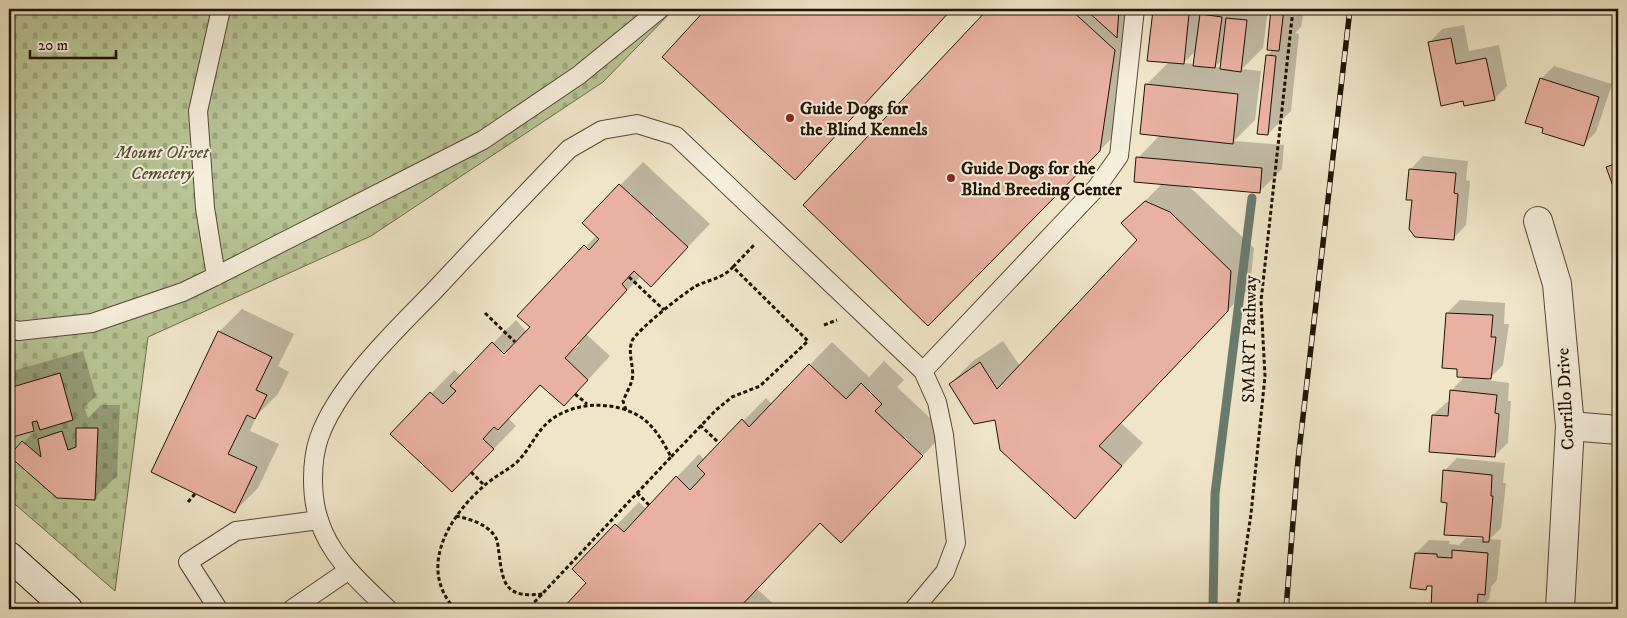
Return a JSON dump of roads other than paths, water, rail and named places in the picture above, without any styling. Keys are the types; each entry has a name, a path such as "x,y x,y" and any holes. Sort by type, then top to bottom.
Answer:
{"street":[{"name":"Corrillo Drive","path":"1538,221 1557,284 1570,426 1560,609"},
{"path":"1570,426 1618,430"},
{"path":"9,556 68,609"}],"lane":[{"path":"216,276 205,208 198,111 221,9"},
{"path":"12,332 92,323 183,292 216,276 483,140 579,75 660,9"},
{"path":"923,372 1097,187 1119,156 1134,9"},
{"path":"388,609 349,570 330,544 319,520 314,490 315,460 319,438 338,402 400,326 556,161 569,149 602,130 638,124 676,136 923,372 937,402 944,435 951,481 956,543 945,572 914,609"},
{"path":"218,609 188,562 236,531 319,520"},
{"path":"292,609 349,570"}],"waterway":[{"path":"1213,609 1215,494 1252,198"}],"railway":[{"path":"1286,609 1298,460 1350,9"}],"place":[{"name":"Guide Dogs for the Blind Kennels","path":"790,118"},
{"name":"Guide Dogs for the Blind Breeding Center","path":"951,178"}],"park label":[{"name":"Mount Olivet Cemetery","path":"162,162"}]}
